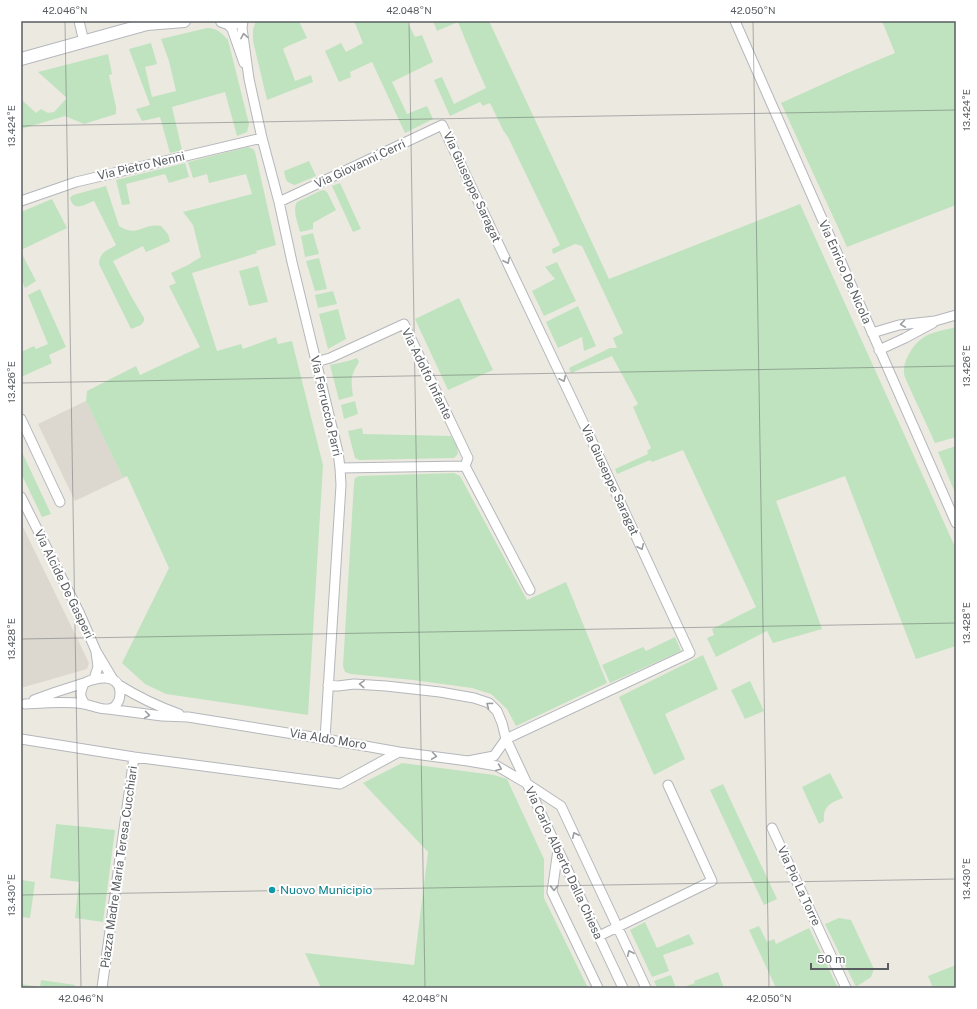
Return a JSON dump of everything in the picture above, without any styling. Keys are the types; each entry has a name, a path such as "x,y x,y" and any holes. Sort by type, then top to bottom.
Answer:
{"street":[{"path":"79,21 84,42"},
{"path":"21,58 84,42 151,22 184,21"},
{"path":"224,22 233,23 240,21"},
{"name":"Via Ferruccio Parri","path":"243,21 242,28 249,79 338,452 340,468 340,493 325,739"},
{"name":"Via Enrico De Nicola","path":"735,21 956,523"},
{"name":"Via Ferruccio Parri","path":"224,22 232,30 249,79"},
{"name":"Via Giovanni Cerri","path":"279,202 442,125"},
{"name":"Via Giuseppe Saragat","path":"442,125 690,653 506,739"},
{"name":"Via Pietro Nenni","path":"21,202 76,182 262,138"},
{"path":"879,350 936,321 956,315"},
{"path":"872,333 899,324 936,321"},
{"name":"Via Adolfo Infante","path":"316,362 330,358 404,324 468,458 465,466 530,590"},
{"path":"21,419 60,502"},
{"path":"340,468 465,466"},
{"name":"Via Alcide De Gasperi","path":"21,497 79,612 96,651 117,683"},
{"name":"Via Alcide De Gasperi","path":"94,679 98,667 96,651"},
{"path":"108,678 117,683 120,692 119,701 115,707 108,709 85,704 60,702 23,705 94,679 108,678"},
{"path":"84,683 81,691 81,698 85,704"},
{"name":"Via Aldo Moro","path":"117,683 139,697 161,708 188,717"},
{"path":"328,685 338,686 354,684 386,686 440,692 474,698 489,703 497,712 502,723 506,739"},
{"name":"Via Aldo Moro","path":"108,709 162,716 188,717 400,752 497,766 561,806 646,988"},
{"path":"21,739 134,757"},
{"name":"Via Aldo Moro","path":"468,761 494,756 506,739"},
{"name":"Via Carlo Alberto Dalla Chiesa","path":"506,739 623,988"},
{"name":"Piazza Madre Maria Teresa Cucchiari","path":"102,988 134,757 340,784 400,752"},
{"path":"599,936 712,881 668,785"},
{"name":"Via Pio La Torre","path":"772,828 846,988"},
{"path":"558,850 552,892 598,988"}],"shaded area":[{"path":"86,401 123,478 75,501 38,424"},
{"path":"21,523 89,663 87,669 21,688"}],"green space":[{"path":"256,21 299,21 307,38 283,49 295,81 311,75 313,82 267,100 253,41 253,29"},
{"path":"354,21 407,21 415,37 422,35 433,62 392,82 407,114 427,106 433,119 405,133 372,62 350,72 351,77 339,82 325,51 341,43 346,52 363,43"},
{"path":"433,21 489,21 609,279 800,204 956,549 956,646 916,659 845,476 776,501 822,629 773,643 767,631 716,657 707,638 714,635 712,629 756,607 683,450 652,462 650,460 617,474 615,469 648,454 647,451 651,448 633,407 638,404 612,356 571,373 569,368 610,348 617,348 613,338 623,333 582,246 575,244 553,254 552,249 560,245 490,103 483,106 480,102 450,116 434,80 442,77 454,104 486,88 458,22 437,31"},
{"path":"882,21 956,21 956,205 847,247 781,103 895,53"},
{"path":"207,28 219,31 228,40 249,124 247,132 237,136 225,92 172,107 182,150 170,153 160,117 142,121 136,109 150,105 129,49 151,43 157,64 145,67 152,97 176,91 169,61 161,39"},
{"path":"108,54 112,74 109,75 116,107 116,114 84,124 65,116 21,129 21,99 36,113 41,109 48,113 54,112 67,98 38,72"},
{"path":"248,147 253,149 255,152 276,245 256,251 257,253 192,273 217,351 241,344 243,349 276,337 278,344 292,341 323,465 308,715 166,694 145,684 122,663 169,568 127,476 123,478 86,401 87,391 136,366 140,375 200,347 169,286 176,283 171,273 201,257 193,225 183,212 252,194 246,174 209,183 207,174 193,178 188,162"},
{"path":"309,161 316,176 295,185 289,183 286,179 284,171"},
{"path":"185,163 189,177 169,183 165,174 126,184 130,204 122,205 116,180"},
{"path":"340,183 361,229 353,232 332,186"},
{"path":"106,186 119,226 131,231 150,226 161,226 168,234 170,241 146,252 143,246 113,261 144,318 141,325 131,329 99,264 102,254 116,245 94,201 77,206 72,203 70,198 73,195"},
{"path":"324,190 327,192 336,210 313,223 313,229 300,232 295,213 297,202"},
{"path":"52,199 67,228 21,250 21,212"},
{"path":"313,233 319,254 305,257 301,236"},
{"path":"22,254 36,281 25,288 21,279"},
{"path":"319,258 327,289 315,291 306,261"},
{"path":"557,262 576,301 544,316 532,291 555,279 545,267"},
{"path":"258,266 268,302 249,306 239,271"},
{"path":"40,289 66,347 49,355 52,363 21,377 21,352 34,346 36,349 48,344 28,295"},
{"path":"333,291 337,304 318,308 315,295"},
{"path":"459,298 493,370 448,390 415,319"},
{"path":"578,306 596,346 584,351 582,337 558,348 546,322"},
{"path":"338,309 346,339 328,349 319,314"},
{"path":"956,327 956,437 935,443 905,378 904,368 907,357 917,342 933,333"},
{"path":"357,358 359,362 352,378 353,396 339,400 330,365"},
{"path":"355,401 358,414 344,419 341,405"},
{"path":"362,428 363,434 451,436 457,447 458,454 454,458 359,460 355,458 348,431"},
{"path":"956,446 956,495 938,452"},
{"path":"21,450 51,514 42,517 21,473"},
{"path":"454,473 460,476 527,600 566,582 607,683 516,726 507,709 491,694 472,688 351,674 345,672 343,666 355,478 359,476"},
{"path":"675,637 681,651 610,683 602,665 643,647 646,651"},
{"path":"703,655 718,689 665,714 685,759 654,775 619,697"},
{"path":"750,681 764,711 745,719 731,690"},
{"path":"402,763 494,775 507,779 544,859 544,898 588,988 321,988 305,953 414,965 428,852 363,783"},
{"path":"830,773 843,798 826,808 824,821 819,824 802,787"},
{"path":"723,784 777,899 764,905 710,790"},
{"path":"56,824 115,830 103,922 75,918 79,882 50,878"},
{"path":"21,880 35,882 30,918 21,917"},
{"path":"839,918 851,920 874,969 871,977 856,987 825,924"},
{"path":"645,922 657,948 689,934 694,944 663,955 669,971 652,977 630,930"},
{"path":"759,926 767,942 774,939 776,944 809,928 838,988 776,988 749,930"},
{"path":"956,965 956,988 933,988 928,976"},
{"path":"718,972 724,988 681,988 695,983 694,981"},
{"path":"671,975 676,988 657,988 654,981"},
{"path":"41,980 75,985 74,988 21,988 21,984 40,987"}],"place":[{"name":"Nuovo Municipio","path":"272,890"}]}
